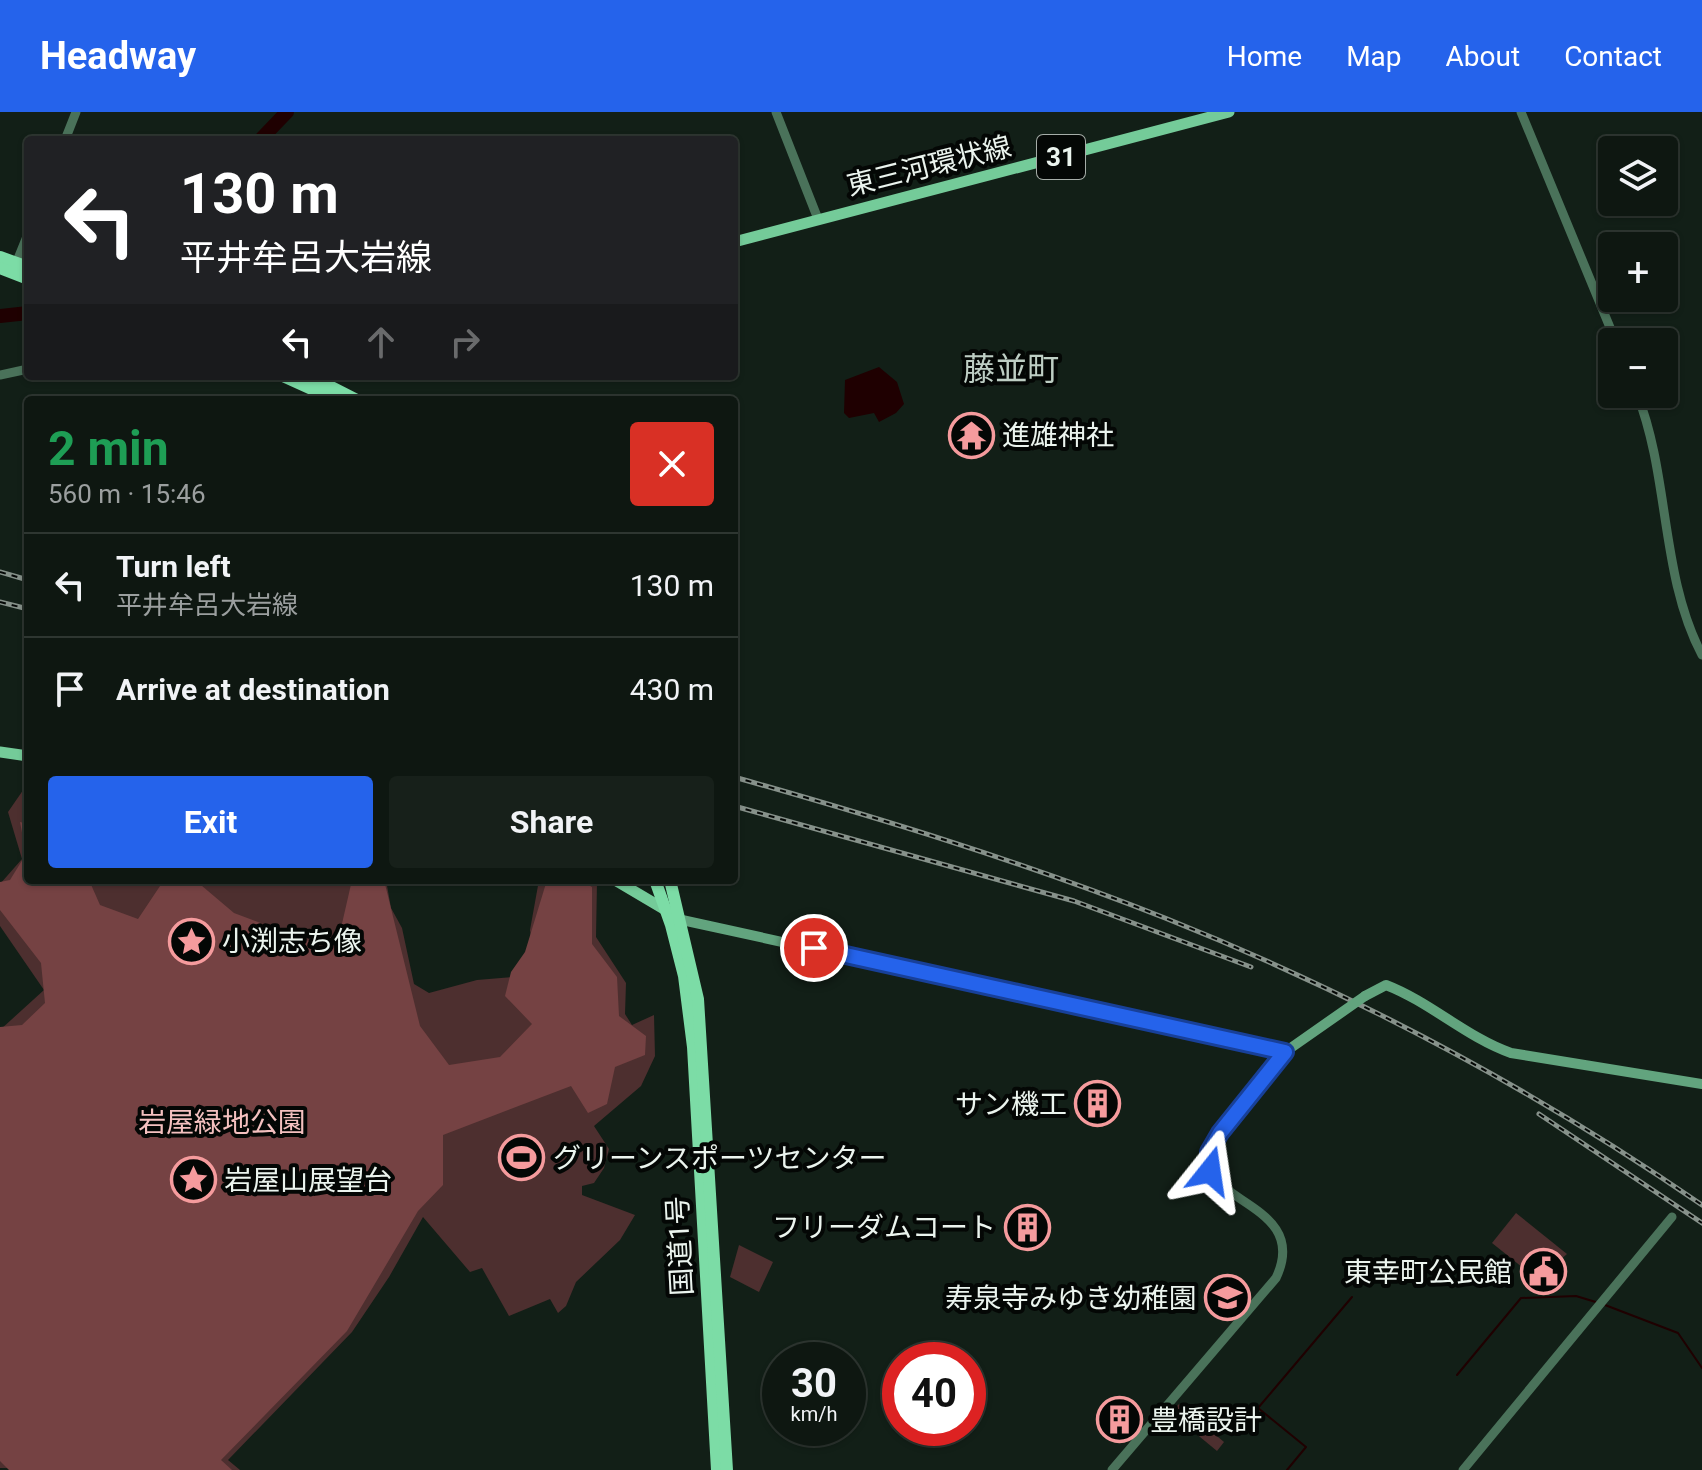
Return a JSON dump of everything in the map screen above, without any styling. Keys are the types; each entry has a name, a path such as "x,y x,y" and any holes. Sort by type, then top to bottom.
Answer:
{"highway":[{"path":"0,257 14,268"},
{"path":"292,380 327,396"},
{"path":"318,380 349,396"},
{"name":"国道1号","path":"656,884 684,976 693,1047 717,1470"},
{"name":"国道1号","path":"671,884 698,999 727,1470"}],"main road":[{"name":"東三河環状線","path":"738,241 1229,112"},
{"path":"0,752 24,755"},
{"path":"622,884 682,920 1285,1052 1365,996 1386,985 1481,1042 1511,1053 1700,1083"}],"street":[{"path":"67,136 76,112"},
{"path":"776,112 818,219"},
{"path":"1521,112 1610,328"},
{"path":"14,268 24,244"},
{"path":"0,375 24,370"},
{"path":"1641,408 1655,458 1684,614 1702,655"},
{"path":"1112,1470 1276,1278 1283,1263 1284,1246 1280,1231 1218,1182 1210,1171 1209,1152 1220,1133 1285,1052"},
{"path":"1463,1470 1672,1217"}],"green space":[{"name":"岩屋緑地公園","path":"24,789 24,884 387,884 391,908 402,928 414,984 429,993 477,980 513,977 533,953 530,930 538,884 597,884 596,937 626,983 625,1014 632,1025 654,1015 655,1056 641,1086 594,1126 609,1149 604,1168 594,1183 582,1186 582,1195 635,1215 620,1240 576,1282 566,1306 558,1313 550,1299 509,1316 482,1268 470,1272 423,1217 389,1277 352,1332 228,1460 240,1470 0,1468 0,1030 44,990 0,926 0,884 22,859 8,812"},
{"name":"岩屋緑地公園","path":"20,822 24,823 24,843"},
{"name":"岩屋緑地公園","path":"24,857 24,884 91,884 100,905 138,919 161,884 200,884 234,913 322,946 341,928 351,884 385,884 420,1026 449,1065 500,1057 532,1024 505,996 511,972 525,952 546,884 587,884 592,887 592,944 617,977 619,1016 646,1036 645,1055 615,1067 607,1104 588,1113 571,1086 443,1135 443,1185 418,1211 347,1331 221,1460 232,1470 9,1470 0,1461 0,1027 22,1025 45,1003 41,963 0,910 0,882 10,880"},
{"path":"1516,1213 1567,1254 1559,1261 1527,1271 1492,1243"},
{"path":"739,1245 773,1262 759,1292 730,1277"},
{"path":"1179,1404 1224,1442 1217,1451 1171,1413"}],"shaded area":[{"path":"879,367 897,382 904,404 896,413 879,422 874,413 849,418 844,413 845,380"}],"waterway":[{"path":"264,136 287,112"},
{"path":"0,316 24,313"},
{"path":"1457,1375 1521,1298 1576,1296 1599,1303"},
{"path":"1287,1470 1306,1447 1258,1408 1352,1297"},
{"path":"1605,1305 1678,1333 1702,1368"}],"railway":[{"path":"0,572 24,579"},
{"path":"0,602 24,608"},
{"path":"738,778 1005,860 1235,947 1373,1011 1508,1083 1702,1205"},
{"path":"738,807 1074,901 1251,967"},
{"path":"1539,1114 1702,1223"}],"place":[{"name":"進雄神社","path":"971,435"},
{"name":"小渕志ち像","path":"191,941"},
{"name":"サン機工","path":"1098,1104"},
{"name":"グリーンスポーツセンター","path":"522,1158"},
{"name":"岩屋山展望台","path":"193,1180"},
{"name":"フリーダムコート","path":"1027,1227"},
{"name":"東幸町公民館","path":"1543,1272"},
{"name":"寿泉寺みゆき幼稚園","path":"1228,1298"},
{"name":"豊橋設計","path":"1119,1420"}],"district":[{"name":"藤並町","path":"1011,369"}],"route":[{"path":"814,948 1285,1052 1220,1133 1209,1152 1210,1171"}]}
